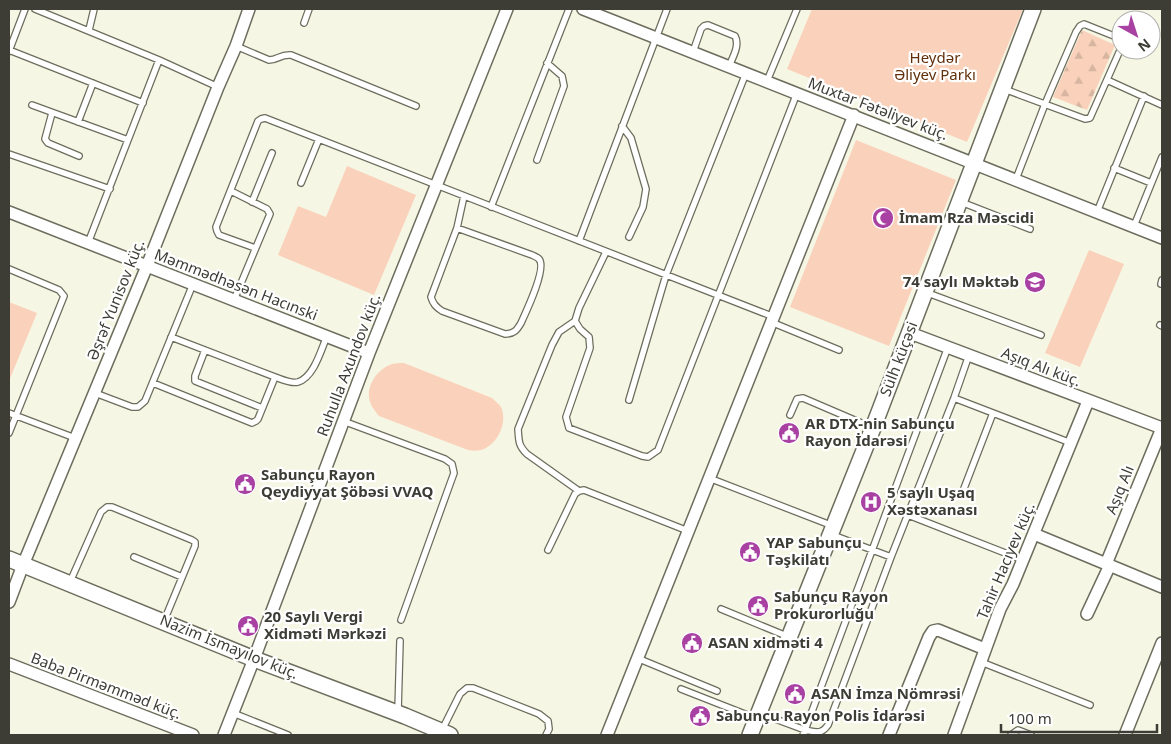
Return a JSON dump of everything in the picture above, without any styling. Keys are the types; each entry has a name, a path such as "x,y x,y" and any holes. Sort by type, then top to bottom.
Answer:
{"street":[{"name":"Əşrəf Yunisov küç.","path":"9,602 16,562 76,438 236,46 249,9"},
{"name":"Ruhulla Axundov küç.","path":"224,735 369,353 507,9"},
{"name":"Muxtar Fətəliyev küç.","path":"582,9 974,162 1162,238"},
{"name":"Sülh küçəsi","path":"750,735 873,428 1033,9"},
{"path":"610,734 637,658 854,116"},
{"name":"Məmmədhəsən Hacınski","path":"9,212 369,353"},
{"name":"Aşıq Alı küç.","path":"910,333 1162,428"},
{"name":"Tahir Hacıyev küç.","path":"954,735 1000,609 1014,584 1088,401"},
{"name":"Aşıq Alı","path":"1087,614 1162,428"},
{"path":"1034,534 1162,587"},
{"name":"Nazim İsmayılov küç.","path":"16,562 254,659 398,713 446,734"},
{"path":"890,735 929,636 933,631 938,630 985,649"},
{"path":"1125,735 1162,643"},
{"name":"Baba Pirməmməd küç.","path":"9,664 193,735"}],"lane":[{"path":"25,9 9,50 143,102"},
{"path":"35,9 160,60 218,87"},
{"path":"89,30 94,9"},
{"path":"304,23 309,9"},
{"path":"491,206 569,9"},
{"path":"578,241 666,9"},
{"path":"767,81 797,9"},
{"path":"1016,179 1076,32 1084,24 1111,35"},
{"path":"693,52 701,29 708,25 736,36 738,40 737,45 729,66"},
{"path":"236,46 269,60 274,60 281,55 291,55 416,106"},
{"path":"88,243 160,60"},
{"path":"1002,88 1085,119 1090,118 1116,60"},
{"path":"537,160 564,86 562,76 547,63"},
{"path":"629,400 666,275 746,73"},
{"path":"1107,80 1162,105"},
{"path":"78,122 93,83"},
{"path":"575,321 580,329 589,337 590,348 566,417 569,428 648,457 658,450 797,93"},
{"path":"1097,212 1144,96"},
{"path":"32,105 128,140"},
{"path":"52,113 45,139 48,143 79,156"},
{"path":"255,248 219,235 216,228 258,121 265,118 718,296 838,350"},
{"path":"622,126 630,138 646,189 642,207 629,238"},
{"path":"301,183 319,139"},
{"path":"252,202 272,153"},
{"path":"9,154 110,189"},
{"path":"1134,226 1162,156"},
{"path":"1114,168 1151,183"},
{"path":"231,191 268,209 270,214 234,300"},
{"path":"457,228 539,259 541,264 540,274 521,323 512,334 505,334 442,311 436,308 432,302 431,297 457,228 464,196"},
{"path":"959,202 1030,229"},
{"path":"606,252 579,308 575,321 559,332 552,345 518,429 518,442 527,454 579,490 584,490 688,531"},
{"path":"9,269 59,290 64,296 9,432"},
{"path":"95,392 132,407 138,407 145,401 193,284"},
{"path":"925,292 1040,335"},
{"path":"171,337 275,377 296,382 312,372 327,336"},
{"path":"804,732 948,347"},
{"path":"205,350 195,376 195,381 262,408"},
{"path":"681,689 804,732 824,730 828,725 969,355"},
{"path":"153,383 252,422 258,419 275,377"},
{"path":"790,415 797,400 803,398 873,428"},
{"path":"954,398 1071,443"},
{"path":"9,413 76,438"},
{"path":"963,491 993,413"},
{"path":"343,421 445,459 452,464 454,473 401,620"},
{"path":"709,478 832,530 872,550 892,557"},
{"path":"548,550 575,494 579,490"},
{"path":"69,583 101,512 107,507 112,507 195,542 164,622"},
{"path":"908,515 1023,560"},
{"path":"134,557 182,577"},
{"path":"721,609 789,637"},
{"path":"398,713 400,642"},
{"path":"637,658 717,691"},
{"path":"981,662 1090,705"},
{"path":"446,734 460,694 467,688 473,688 539,714 548,721 549,729 546,735"},
{"path":"233,713 288,735"},
{"path":"1011,735 1018,730 1031,735"}],"green space":[{"name":"Heydər Əliyev Parkı","path":"812,9 1023,9 967,142 787,69"},
{"path":"1082,30 1111,43 1111,54 1087,110 1053,97"},
{"path":"856,140 956,180 889,346 790,307"},
{"path":"347,166 416,195 374,295 278,255 298,206 326,217"},
{"path":"1089,250 1124,264 1080,367 1045,353"},
{"path":"9,302 37,313 9,381"},
{"path":"404,363 492,398 501,407 503,413 502,425 494,442 482,450 468,450 379,416 370,402 369,390 371,385 377,374 387,366"}],"place":[{"name":"İmam Rza Məscidi","path":"883,218"},
{"name":"74 saylı Məktəb","path":"1035,282"},
{"name":"AR DTX-nin Sabunçu Rayon İdarəsi","path":"789,433"},
{"name":"Sabunçu Rayon Qeydiyyat Şöbəsi VVAQ","path":"245,484"},
{"name":"5 saylı Uşaq Xəstəxanası","path":"871,502"},
{"name":"YAP Sabunçu Təşkilatı","path":"750,552"},
{"name":"Sabunçu Rayon Prokurorluğu","path":"758,606"},
{"name":"20 Saylı Vergi Xidməti Mərkəzi","path":"248,626"},
{"name":"ASAN xidməti 4","path":"692,643"},
{"name":"ASAN İmza Nömrəsi","path":"795,694"},
{"name":"Sabunçu Rayon Polis İdarəsi","path":"700,716"}]}
